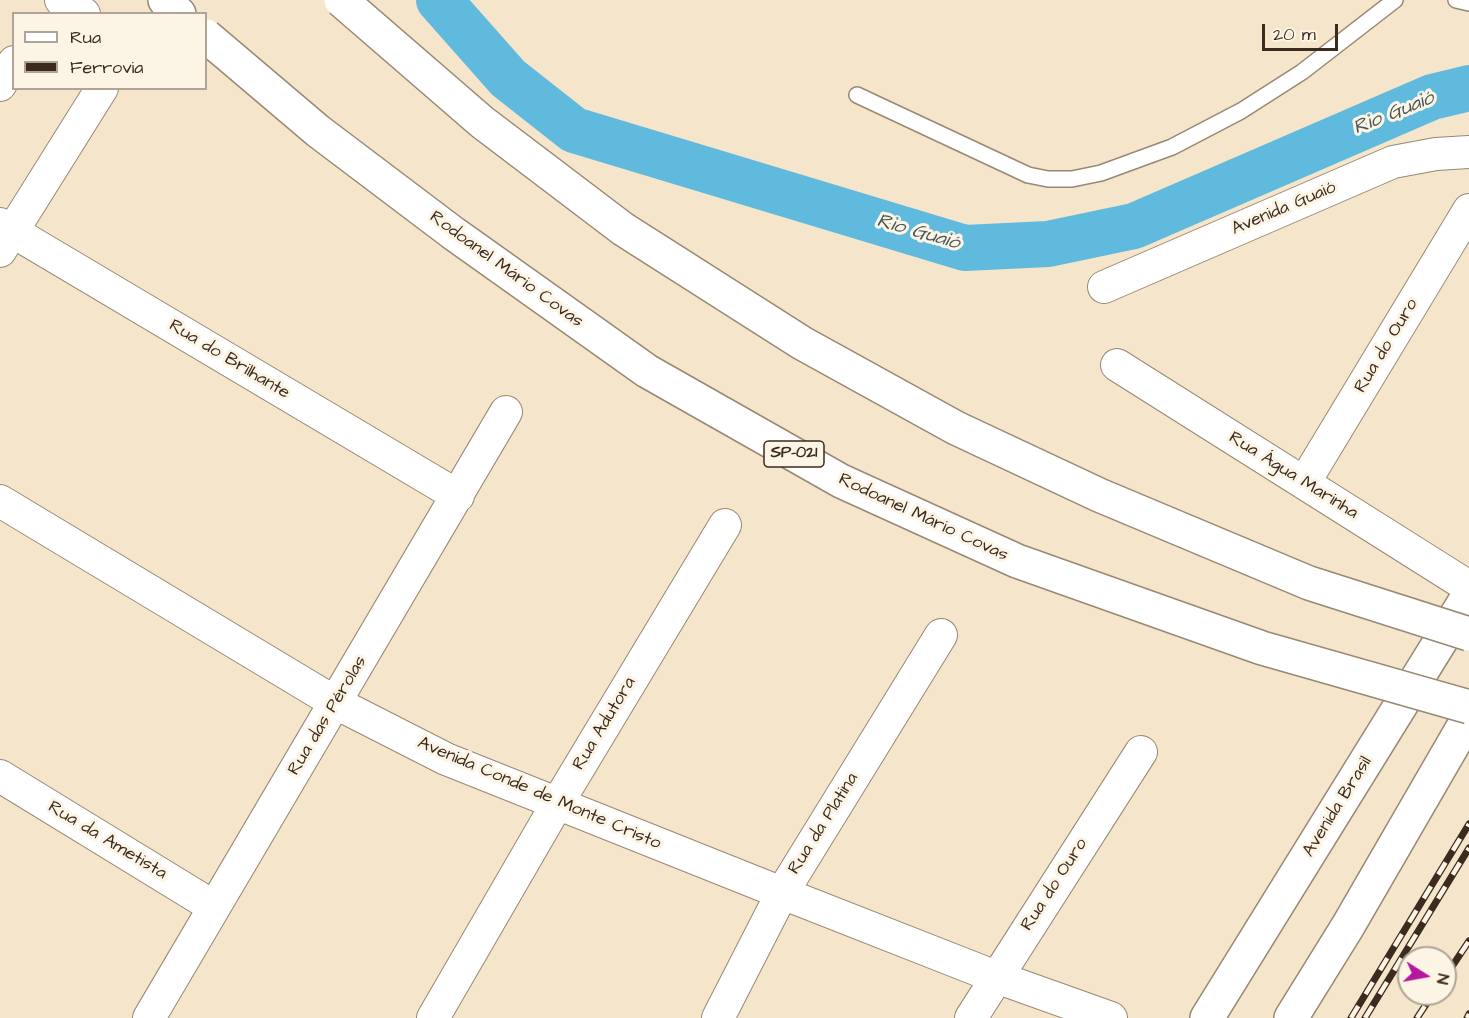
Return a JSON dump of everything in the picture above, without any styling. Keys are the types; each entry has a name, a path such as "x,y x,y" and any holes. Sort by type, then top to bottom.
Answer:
{"main road":[{"path":"165,0 177,12"},
{"path":"341,0 482,122 623,229 802,343 956,428 1099,495 1309,583 1469,634"},
{"name":"Rodoanel Mário Covas","path":"207,37 327,138 453,233 647,372 841,481 1017,561 1262,648 1469,707"},
{"name":"Avenida Brasil","path":"1207,1018 1469,595"},
{"path":"1291,1018 1348,926 1469,717"}],"street":[{"path":"61,0 81,12"},
{"path":"0,85 12,65"},
{"path":"4,235 101,90"},
{"name":"Avenida Guaió","path":"1104,287 1393,162 1436,153 1469,152"},
{"name":"Rua do Ouro","path":"1304,483 1469,210"},
{"name":"Rua do Brilhante","path":"4,235 458,496"},
{"name":"Rua Água Marinha","path":"1117,365 1469,587"},
{"name":"Rua das Pérolas","path":"149,1018 506,412"},
{"name":"Avenida Conde de Monte Cristo","path":"0,501 336,703 446,759 996,977 1111,1018"},
{"name":"Rua Adutora","path":"433,1018 556,804 725,525"},
{"name":"Rua da Platina","path":"718,1018 782,893 941,635"},
{"name":"Rua do Ouro","path":"971,1018 1141,752"},
{"name":"Rua da Ametista","path":"0,776 214,907"}],"lane":[{"path":"857,95 1028,175 1048,179 1072,179 1101,173 1172,147 1241,111 1302,72 1395,0"},
{"path":"1456,0 1469,3"}],"waterway":[{"name":"Rio Guaió","path":"439,0 508,78 574,130 965,248 1048,244 1134,226 1432,97 1469,88"}],"railway":[{"path":"1351,1018 1469,824"},
{"path":"1365,1018 1469,848"},
{"path":"1457,959 1469,941"},
{"path":"1417,1018 1425,1006"},
{"path":"1467,1018 1469,1014"}]}
